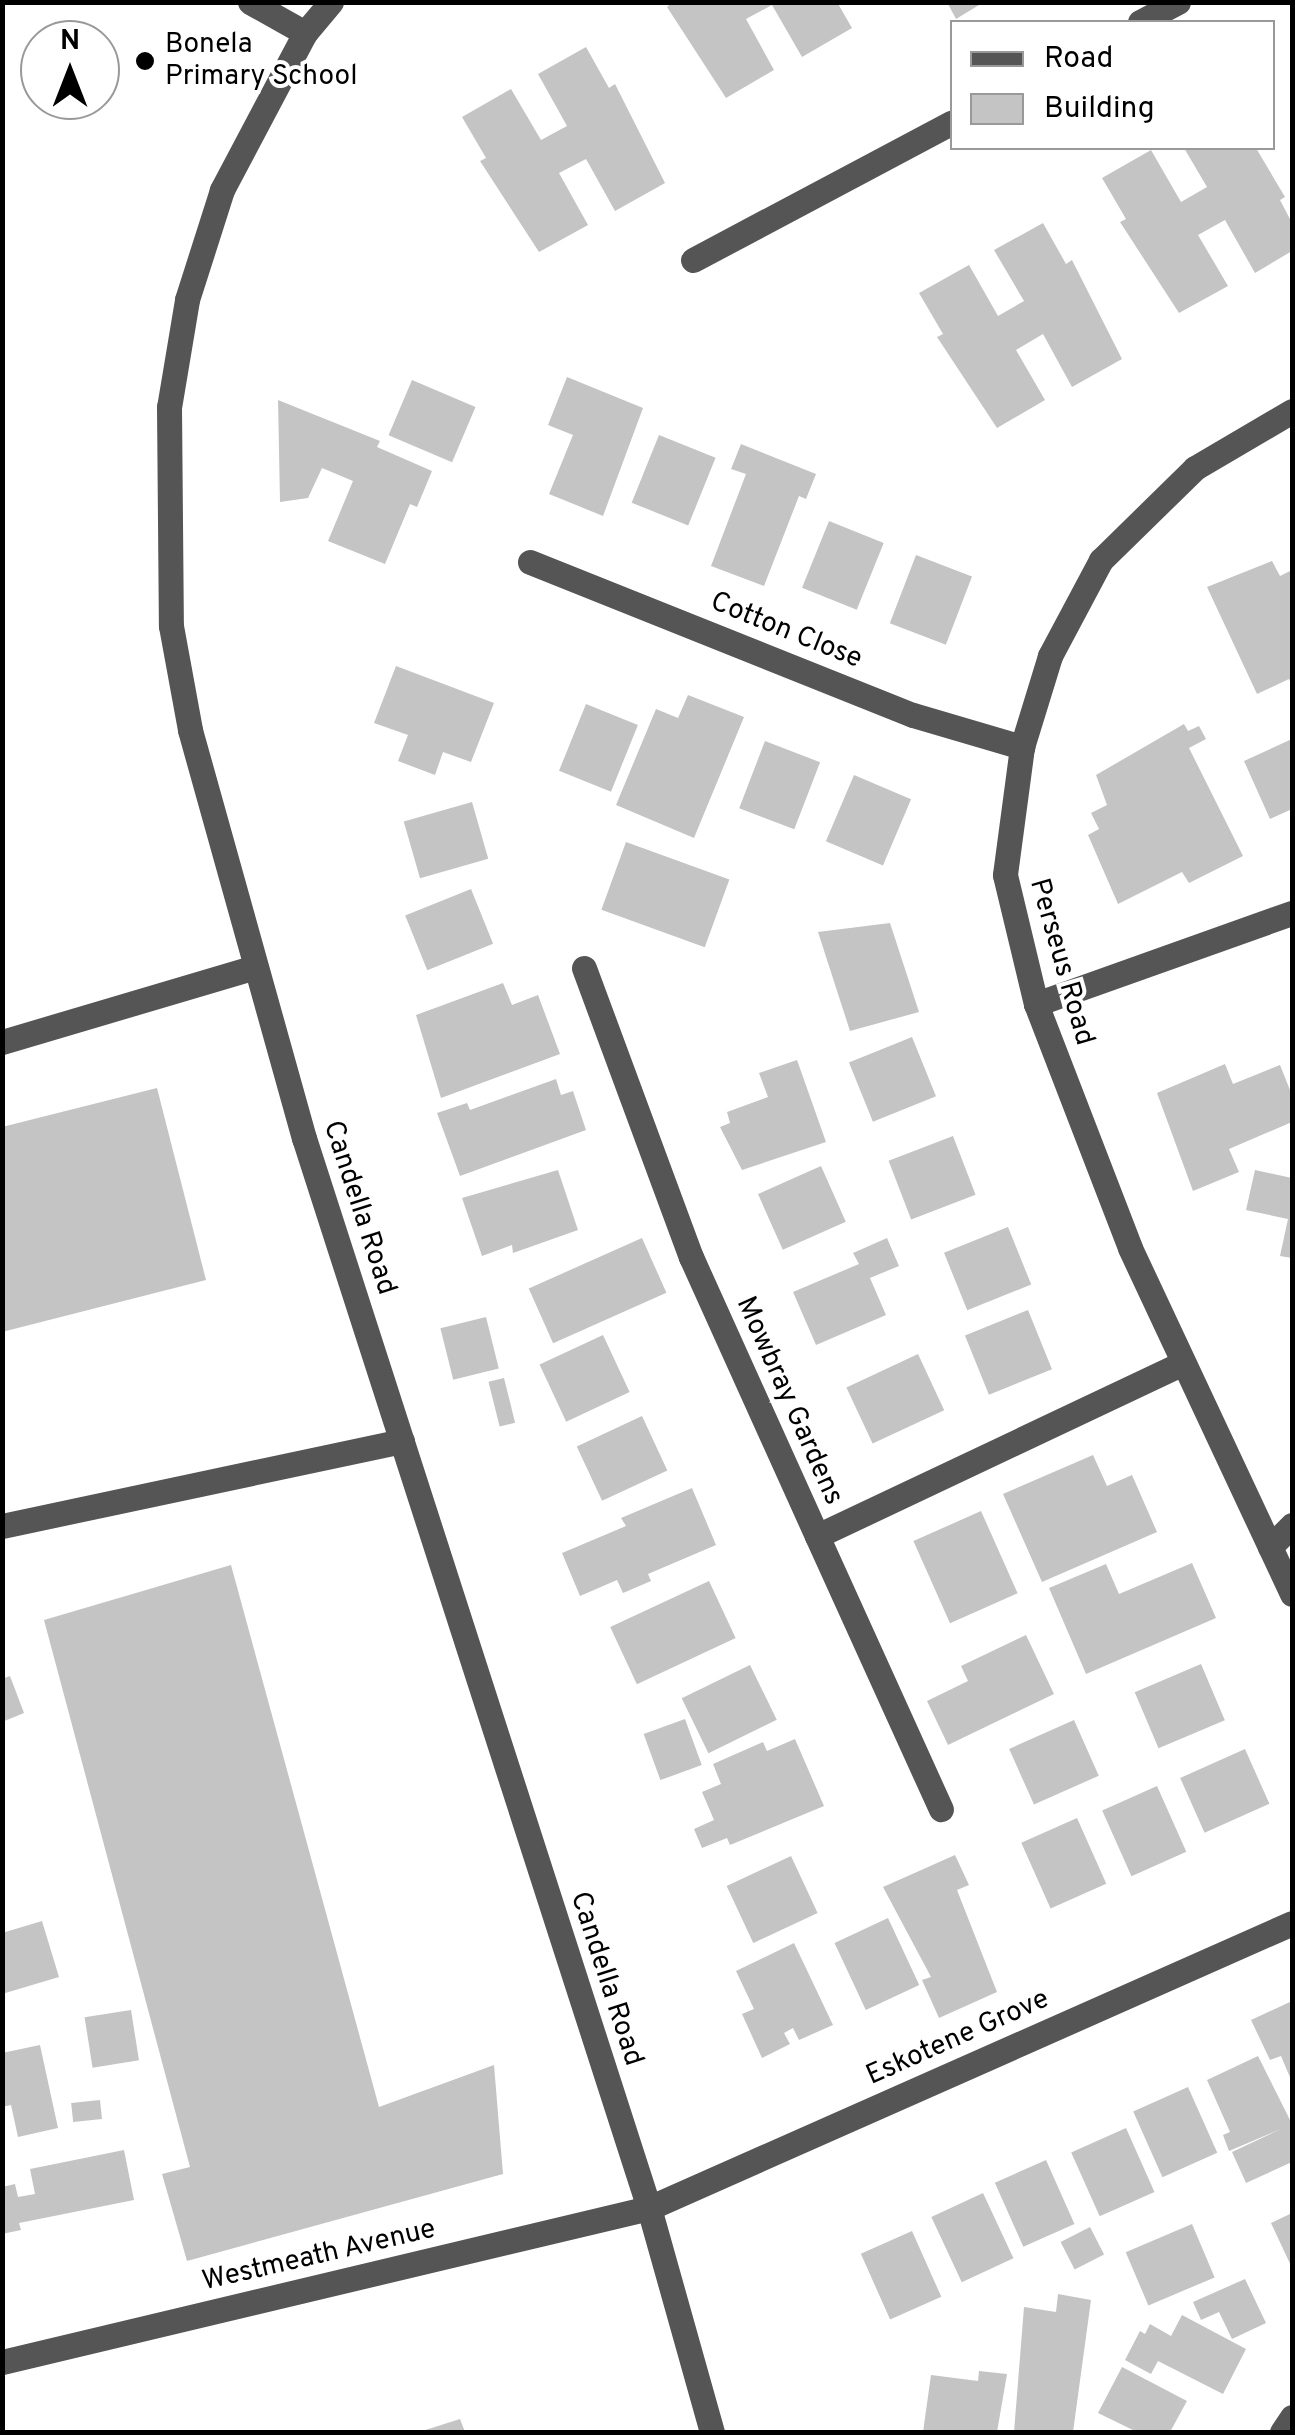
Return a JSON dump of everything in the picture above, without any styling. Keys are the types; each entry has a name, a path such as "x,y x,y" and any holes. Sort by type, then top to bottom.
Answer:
{"street":[{"path":"250,2 305,33"},
{"name":"Candella Road","path":"331,2 305,33 222,190 188,300 169,408 171,626 190,730 255,967 648,2208 712,2432"},
{"path":"1144,20 1178,2"},
{"path":"693,260 950,123"},
{"name":"Perseus Road","path":"1292,411 1195,468 1101,560 1050,656 1022,747 1005,875 1036,1004 1130,1248 1292,1594"},
{"name":"Cotton Close","path":"530,562 913,716 1022,747"},
{"path":"1036,1004 1292,913"},
{"path":"2,1042 255,967"},
{"name":"Mowbray Gardens","path":"584,968 691,1258 817,1536 1183,1363"},
{"path":"2,1526 402,1441"},
{"path":"1270,1547 1292,1524"},
{"path":"817,1536 940,1809"},
{"name":"Eskotene Grove","path":"648,2208 1292,1923"},
{"name":"Westmeath Avenue","path":"2,2362 648,2208"},
{"path":"1282,2432 1292,2416"}],"building":[{"path":"672,2 837,2 852,28 802,57 772,5 746,19 774,70 726,98 667,7"},
{"path":"947,2 984,2 956,19"},
{"path":"586,47 609,88 615,84 665,183 615,211 586,159 559,173 588,225 539,252 480,161 486,158 462,117 511,89 541,140 567,126 538,74"},
{"path":"1151,150 1181,202 1207,187 1185,150 1257,150 1285,197 1280,200 1292,223 1292,251 1255,273 1225,220 1198,235 1228,286 1179,313 1120,222 1126,219 1102,178"},
{"path":"1043,223 1066,264 1072,260 1122,359 1072,387 1043,334 1016,350 1045,400 997,428 937,337 943,334 919,293 969,265 998,316 1024,301 994,250"},
{"path":"567,377 643,408 603,516 549,494 573,435 548,425"},
{"path":"412,380 476,407 452,462 389,435"},
{"path":"278,400 380,441 377,447 432,471 417,507 410,504 385,564 328,541 353,481 322,468 308,498 280,502"},
{"path":"659,435 716,458 688,526 632,503"},
{"path":"741,444 816,474 806,499 799,496 764,586 711,566 746,474 731,469"},
{"path":"829,521 884,543 857,610 802,588"},
{"path":"916,555 972,577 946,645 890,623"},
{"path":"1272,561 1280,576 1292,570 1292,686 1289,679 1257,694 1207,587"},
{"path":"396,666 494,703 471,762 443,752 435,775 398,761 408,735 374,723"},
{"path":"688,695 744,717 694,838 616,805 656,709 678,718"},
{"path":"586,704 638,725 611,792 559,771"},
{"path":"1184,724 1188,731 1199,726 1206,739 1189,748 1243,856 1189,883 1182,872 1118,904 1088,835 1099,829 1091,813 1107,805 1096,775"},
{"path":"1292,739 1292,809 1270,819 1244,761"},
{"path":"765,741 820,762 794,829 739,808"},
{"path":"854,775 911,799 883,866 826,841"},
{"path":"472,802 488,859 420,878 404,822"},
{"path":"626,842 729,880 705,947 601,910"},
{"path":"471,889 493,944 427,970 405,916"},
{"path":"890,923 919,1012 850,1031 818,932"},
{"path":"503,983 512,1005 538,995 560,1054 441,1098 416,1015"},
{"path":"912,1037 936,1096 873,1122 849,1062"},
{"path":"797,1060 826,1142 742,1170 720,1127 730,1123 727,1112 768,1097 759,1073"},
{"path":"1225,1064 1233,1084 1280,1065 1292,1095 1292,1122 1229,1149 1239,1172 1193,1191 1157,1093"},
{"path":"556,1079 561,1095 573,1091 586,1130 460,1176 437,1113 467,1103 470,1110"},
{"path":"157,1088 206,1280 2,1332 2,1127"},
{"path":"953,1136 976,1195 911,1220 889,1161"},
{"path":"821,1166 846,1222 783,1250 758,1194"},
{"path":"558,1170 578,1230 513,1253 512,1245 482,1256 462,1198"},
{"path":"1255,1170 1292,1178 1292,1258 1280,1256 1288,1219 1246,1210"},
{"path":"1008,1227 1031,1284 967,1310 944,1253"},
{"path":"642,1238 666,1293 553,1343 529,1288"},
{"path":"887,1238 899,1266 870,1278 886,1315 816,1345 793,1292 859,1264 853,1253"},
{"path":"1028,1310 1052,1369 989,1395 965,1335"},
{"path":"486,1317 499,1368 453,1380 440,1328"},
{"path":"603,1335 630,1392 566,1422 540,1365"},
{"path":"918,1354 944,1410 873,1444 846,1387"},
{"path":"504,1378 515,1423 500,1427 488,1382"},
{"path":"642,1416 667,1470 602,1501 577,1446"},
{"path":"1093,1455 1107,1486 1132,1475 1157,1532 1042,1582 1003,1494"},
{"path":"692,1488 716,1545 648,1574 651,1581 623,1593 617,1580 580,1596 562,1553 626,1526 621,1518"},
{"path":"981,1511 1018,1593 950,1623 913,1541"},
{"path":"1192,1563 1216,1618 1086,1674 1049,1588 1106,1564 1119,1594"},
{"path":"231,1565 379,2107 494,2065 503,2174 187,2261 162,2174 190,2167 44,1620"},
{"path":"709,1581 736,1638 637,1684 610,1627"},
{"path":"1026,1635 1054,1694 948,1745 927,1701 968,1681 961,1666"},
{"path":"1201,1664 1225,1720 1159,1748 1135,1692"},
{"path":"750,1665 777,1720 708,1753 682,1698"},
{"path":"10,1676 24,1713 2,1722 2,1679"},
{"path":"685,1719 702,1765 660,1780 644,1734"},
{"path":"1074,1720 1099,1776 1034,1805 1009,1749"},
{"path":"795,1739 824,1806 730,1845 727,1838 702,1848 694,1829 714,1820 702,1792 721,1784 713,1764 763,1742 767,1751"},
{"path":"1245,1749 1269,1804 1205,1833 1180,1778"},
{"path":"1157,1786 1186,1852 1131,1876 1102,1810"},
{"path":"1077,1818 1106,1884 1051,1909 1021,1843"},
{"path":"955,1855 969,1885 957,1890 997,1992 939,2018 922,1980 931,1977 883,1887"},
{"path":"791,1856 818,1913 753,1943 727,1886"},
{"path":"888,1918 919,1985 866,2010 835,1943"},
{"path":"42,1921 59,1977 2,1994 2,1933"},
{"path":"794,1943 833,2025 799,2040 793,2028 784,2033 790,2044 762,2058 742,2014 754,2009 736,1971"},
{"path":"1292,2001 1292,2082 1281,2056 1270,2060 1251,2020"},
{"path":"131,2010 139,2060 93,2068 85,2017"},
{"path":"40,2045 58,2128 18,2137 11,2105 2,2107 2,2053"},
{"path":"1258,2056 1292,2124 1292,2162 1246,2183 1232,2152 1283,2128 1229,2151 1223,2135 1230,2132 1207,2080"},
{"path":"1188,2087 1217,2153 1162,2177 1133,2111"},
{"path":"100,2100 102,2119 73,2122 71,2103"},
{"path":"1126,2128 1154,2192 1100,2216 1071,2152"},
{"path":"124,2150 134,2200 19,2223 21,2230 2,2234 2,2187 15,2184 18,2197 35,2194 30,2169"},
{"path":"1046,2160 1074,2224 1023,2247 995,2183"},
{"path":"983,2193 1013,2258 962,2282 931,2217"},
{"path":"1292,2213 1292,2268 1271,2223"},
{"path":"1192,2224 1215,2277 1148,2306 1126,2252"},
{"path":"1090,2227 1104,2255 1075,2270 1061,2242"},
{"path":"912,2231 941,2297 890,2320 861,2254"},
{"path":"1245,2279 1266,2323 1232,2339 1219,2312 1201,2320 1193,2302"},
{"path":"1058,2294 1091,2300 1073,2432 1014,2432 1024,2307 1056,2312"},
{"path":"1182,2315 1246,2349 1223,2394 1158,2361 1151,2374 1125,2360 1140,2331 1145,2334 1150,2324 1171,2336"},
{"path":"1122,2367 1187,2401 1170,2432 1137,2432 1098,2413"},
{"path":"979,2371 1007,2374 997,2432 923,2432 931,2375 978,2381"},
{"path":"460,2419 465,2432 419,2432"}],"place":[{"name":"Bonela Primary School","path":"145,61"}]}
